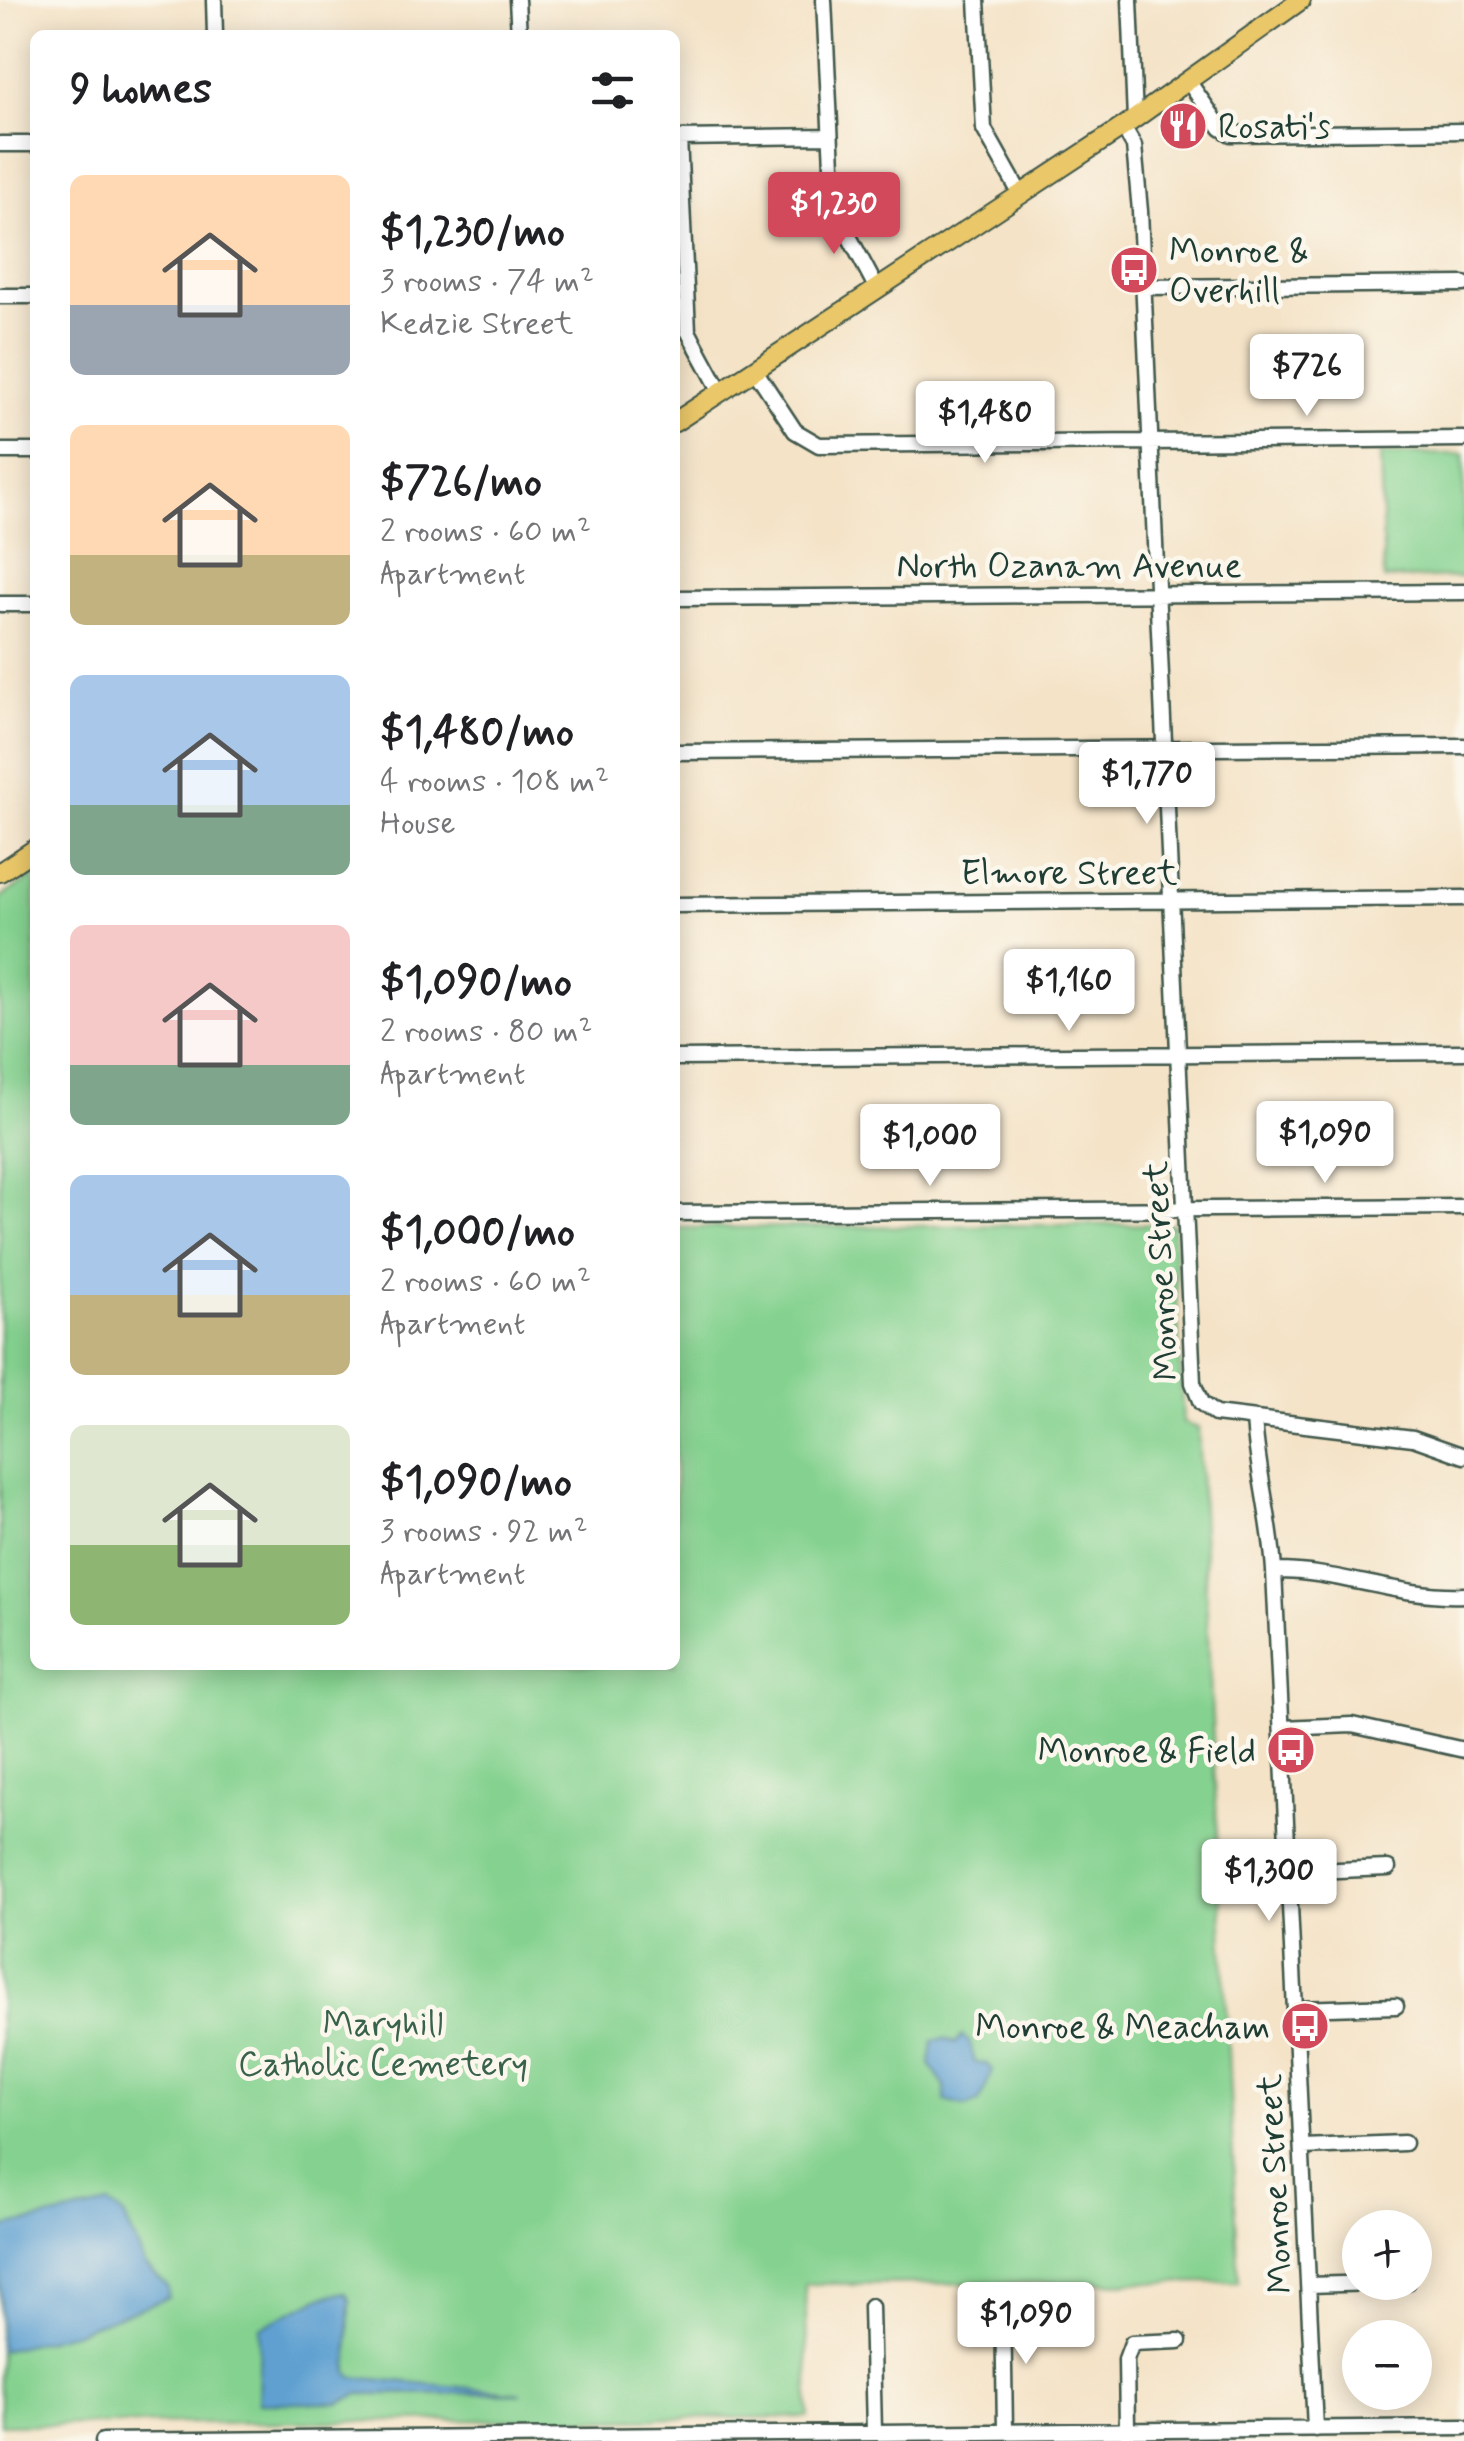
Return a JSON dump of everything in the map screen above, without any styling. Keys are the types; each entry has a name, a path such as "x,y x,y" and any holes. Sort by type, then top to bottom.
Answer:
{"main road":[{"path":"680,419 1129,123 1301,0"},
{"path":"0,872 30,851"}],"street":[{"path":"214,0 215,30"},
{"path":"517,0 519,30"},
{"path":"824,0 836,218 877,289"},
{"path":"977,0 984,129 1020,195"},
{"name":"Monroe Street","path":"1130,0 1129,123 1144,287 1196,1395 1215,1414 1254,1419 1256,1460 1271,1518 1316,2429"},
{"path":"1188,81 1221,128 1231,134 1464,132"},
{"path":"680,138 830,136"},
{"path":"0,144 30,144"},
{"path":"680,199 686,321 692,340 721,392"},
{"path":"1144,287 1464,284"},
{"path":"0,296 30,296"},
{"path":"755,370 796,431 819,446 1464,439"},
{"path":"0,452 30,451"},
{"name":"North Ozanam Avenue","path":"680,598 1464,592"},
{"path":"0,604 30,604"},
{"path":"680,752 1464,746"},
{"name":"Elmore Street","path":"680,905 1464,898"},
{"path":"680,1058 1464,1052"},
{"path":"680,1213 1464,1207"},
{"path":"1254,1419 1413,1438 1464,1456"},
{"path":"1274,1571 1314,1570 1408,1593 1464,1596"},
{"path":"1282,1728 1352,1725 1390,1730 1464,1750"},
{"path":"1288,1872 1388,1868"},
{"path":"1296,2009 1396,2006"},
{"path":"1303,2147 1404,2142"},
{"path":"1309,2286 1342,2285"},
{"path":"1003,2304 1005,2430"},
{"path":"871,2306 874,2432"},
{"path":"1128,2429 1128,2350 1139,2341 1179,2341"},
{"path":"103,2441 835,2437 874,2432 971,2436 1005,2430 1108,2435 1128,2429 1246,2435 1316,2429 1464,2427"}],"green space":[{"path":"1380,454 1464,454 1464,577 1384,579"},
{"name":"Maryhill Catholic Cemetery","path":"30,878 30,1670 680,1670 680,1228 1173,1224 1183,1423 1198,1428 1239,2282 805,2284 809,2417 0,2425 0,898"}],"water":[{"path":"962,2036 970,2043 974,2062 987,2064 993,2070 979,2102 966,2107 945,2101 945,2087 930,2065 933,2041 944,2038 955,2043"},
{"path":"109,2205 124,2215 145,2265 168,2287 168,2298 72,2333 0,2351 0,2228"},
{"path":"345,2292 350,2299 348,2372 353,2377 522,2393 359,2394 339,2403 258,2403 260,2327 319,2298"}],"place":[{"name":"Rosati's","path":"1183,126"},
{"name":"Monroe & Overhill","path":"1134,270"},
{"name":"Monroe & Field","path":"1291,1750"},
{"name":"Monroe & Meacham","path":"1305,2026"}]}
